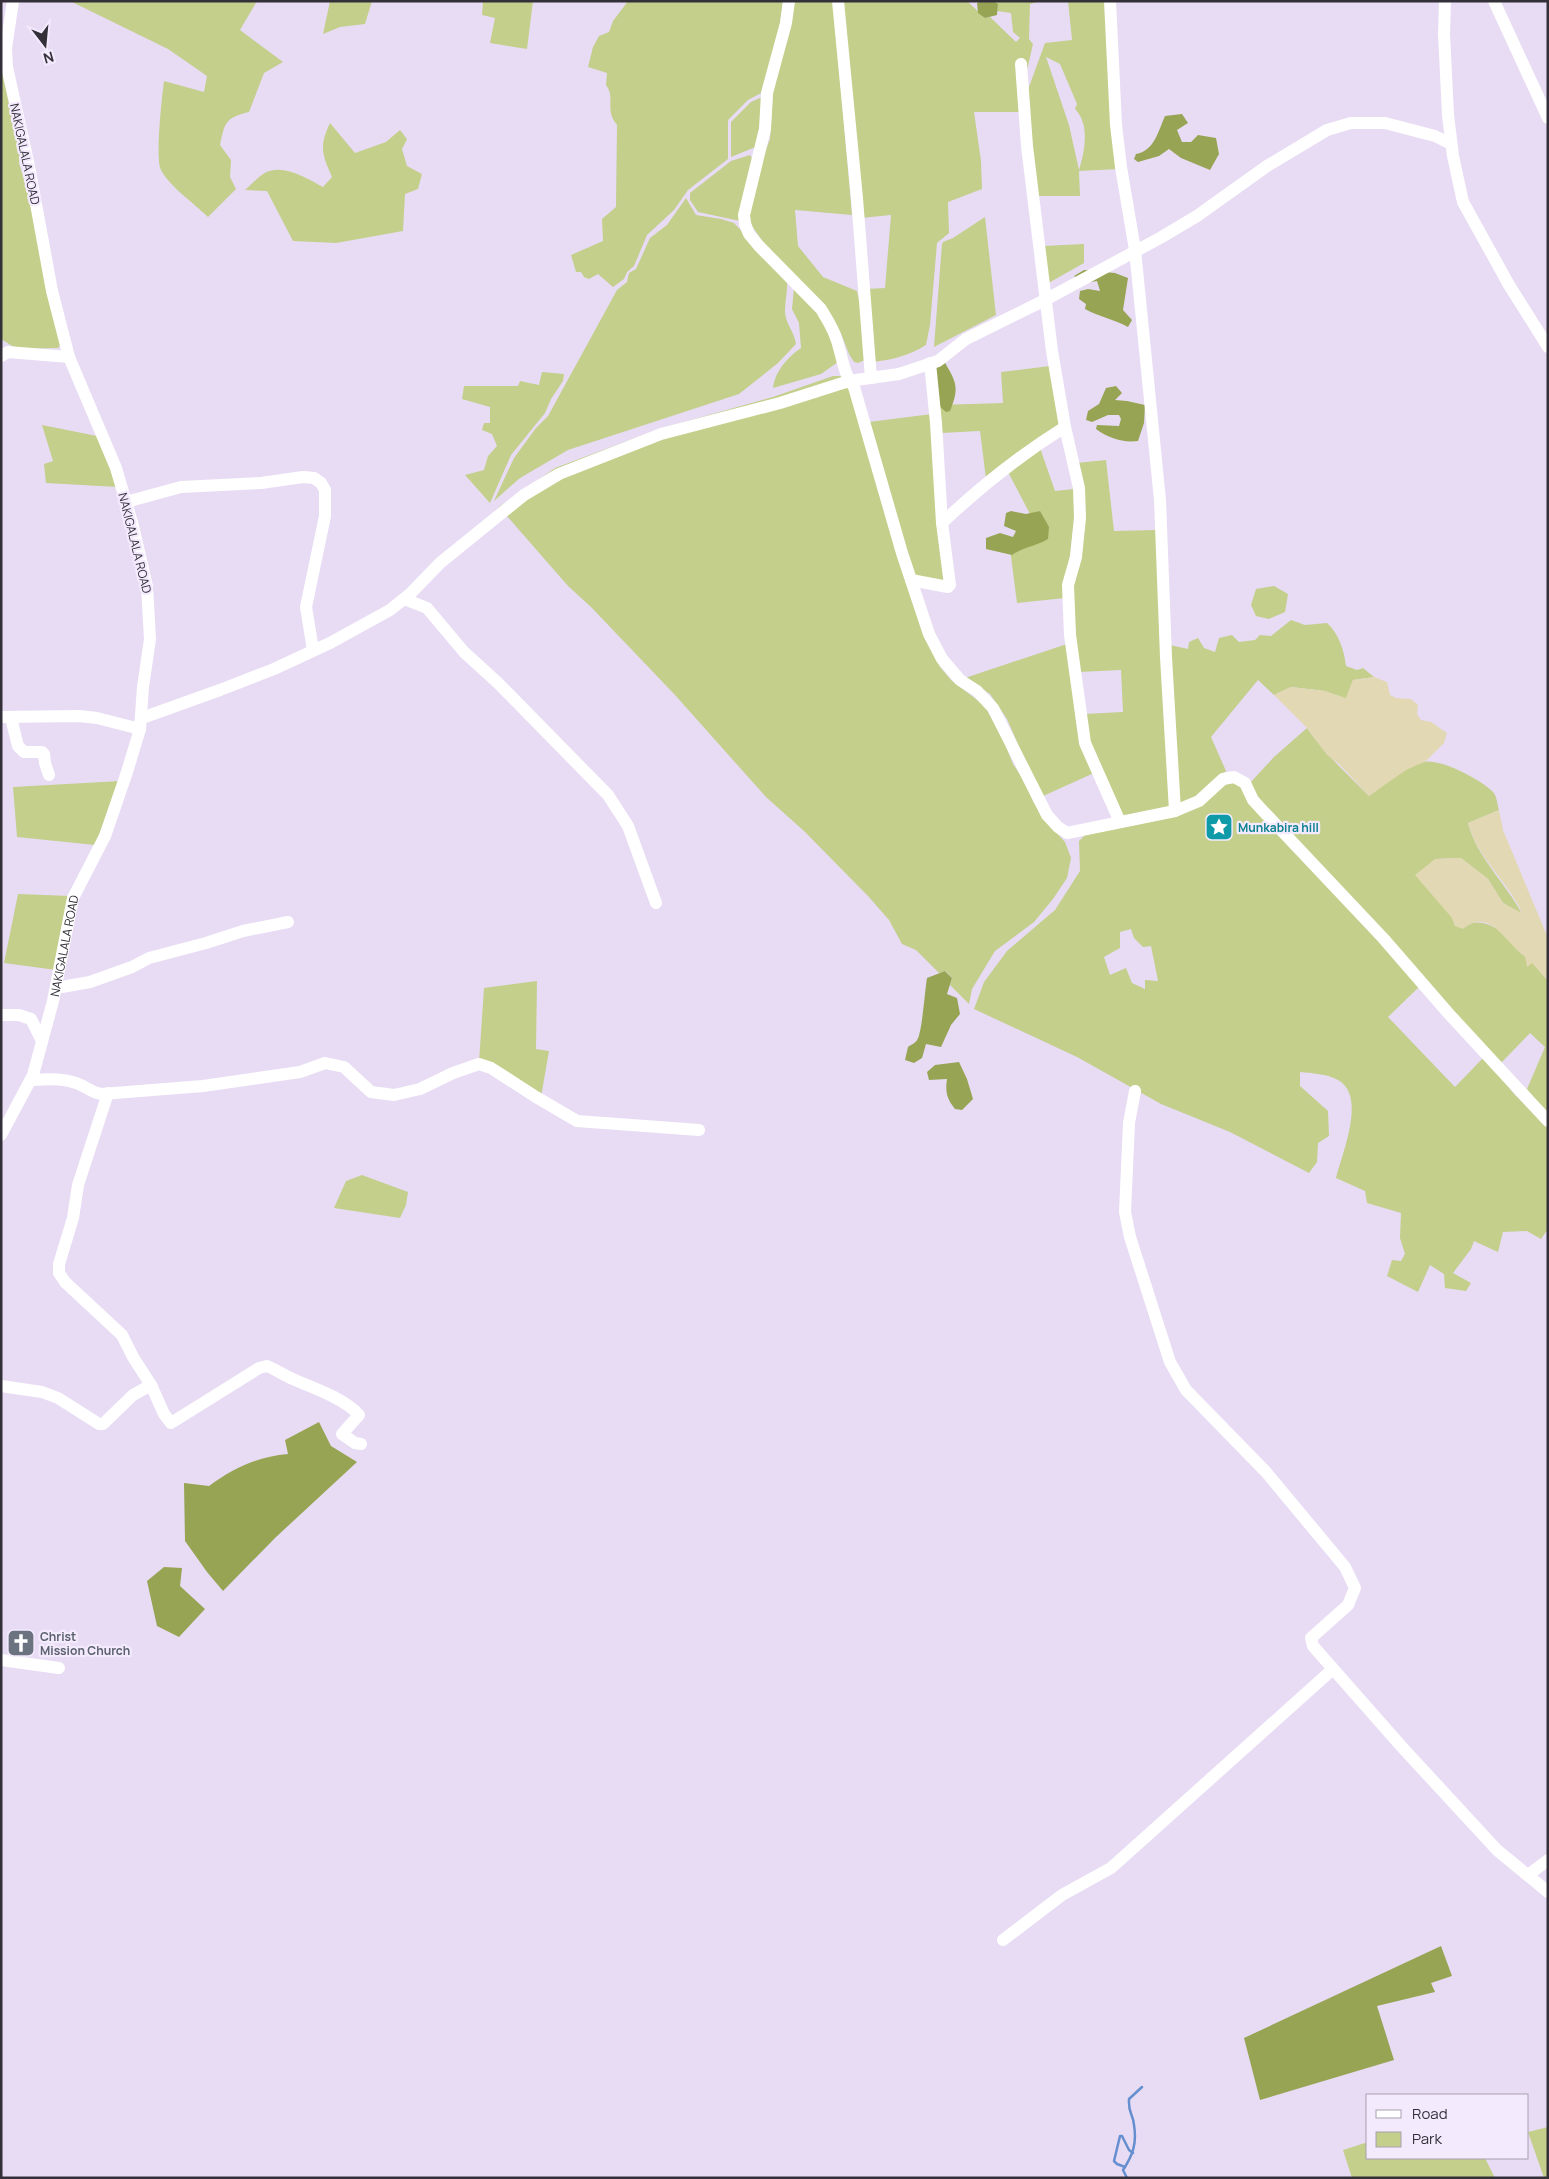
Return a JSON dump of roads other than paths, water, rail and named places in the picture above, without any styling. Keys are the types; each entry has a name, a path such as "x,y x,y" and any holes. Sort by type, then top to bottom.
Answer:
{"street":[{"name":"NAKIGALALA ROAD","path":"1,1135 31,1080 56,988 73,898 109,825 141,723 143,687 150,639 149,596 126,502 116,468 69,357 52,292 27,158 7,68 6,48 13,1"},
{"path":"789,1 786,23 767,92 765,129 744,215 745,224 759,246 822,310 836,338 849,381 854,387 910,580 929,634 942,659 960,680 977,691 994,708 1047,815 1058,828 1067,832 1175,811 1199,801 1223,779 1234,777 1245,783 1259,806 1383,938 1449,1014 1548,1121"},
{"path":"838,1 857,198 871,378"},
{"path":"1110,1 1116,125 1122,175 1135,250 1160,500 1166,656 1175,811"},
{"path":"1445,1 1444,44 1451,144 1463,202 1509,285 1548,347"},
{"path":"1494,1 1548,118"},
{"path":"1021,64 1045,300 1064,427 1080,488 1080,518 1076,557 1068,585 1068,604 1082,731 1097,771 1120,822"},
{"path":"49,775 43,753 24,752 18,746 6,717 79,716 141,723 246,680 313,650 390,610 404,599 440,563 524,495 559,474 661,434 780,403 849,381 899,374 938,361 966,339 991,325 1045,300 1160,238 1197,216 1267,166 1327,130 1338,126 1368,122 1385,123 1428,133 1451,144"},
{"path":"4,351 69,357"},
{"path":"910,580 948,587 950,585 942,523 936,423 930,364"},
{"path":"942,523 1008,466 1064,427"},
{"path":"126,502 181,488 261,483 303,477 314,478 321,483 324,490 325,516 306,608 313,650"},
{"path":"404,599 427,608 464,652 498,683 608,795 628,826 656,902"},
{"path":"56,988 90,982 132,967 149,958 243,931 288,922"},
{"path":"31,1019 50,1012"},
{"path":"1,1015 19,1014 31,1019 42,1041"},
{"path":"31,1080 51,1079 67,1081 80,1084 93,1092 108,1093 203,1086 300,1072 325,1063 344,1067 371,1092 394,1094 420,1089 453,1073 478,1064 491,1068 536,1097 577,1120 699,1130"},
{"path":"1135,1091 1129,1123 1125,1212 1130,1237 1170,1362 1186,1390 1266,1472 1345,1567 1356,1588 1348,1604 1311,1638 1313,1646 1497,1850 1548,1892"},
{"path":"108,1093 78,1185 73,1218 59,1264 59,1273 65,1282 122,1335 133,1357 151,1385 164,1414 172,1423 259,1368 267,1366 332,1395 355,1410 359,1415 342,1434 361,1444"},
{"path":"1,1386 42,1392 58,1398 99,1424 104,1424 133,1395 151,1385"},
{"path":"1,1660 59,1668"},
{"path":"1004,1940 1062,1895 1112,1868 1333,1669"},
{"path":"1528,1876 1548,1860"}],"waterway":[{"path":"1127,2178 1123,2170 1132,2154 1135,2138 1129,2099 1142,2087"},
{"path":"1125,2167 1114,2161 1120,2136 1122,2136 1129,2150 1133,2153"}],"place":[{"name":"Munkabira hill","path":"1219,827"},
{"name":"Christ Mission Church","path":"21,1643"}]}
